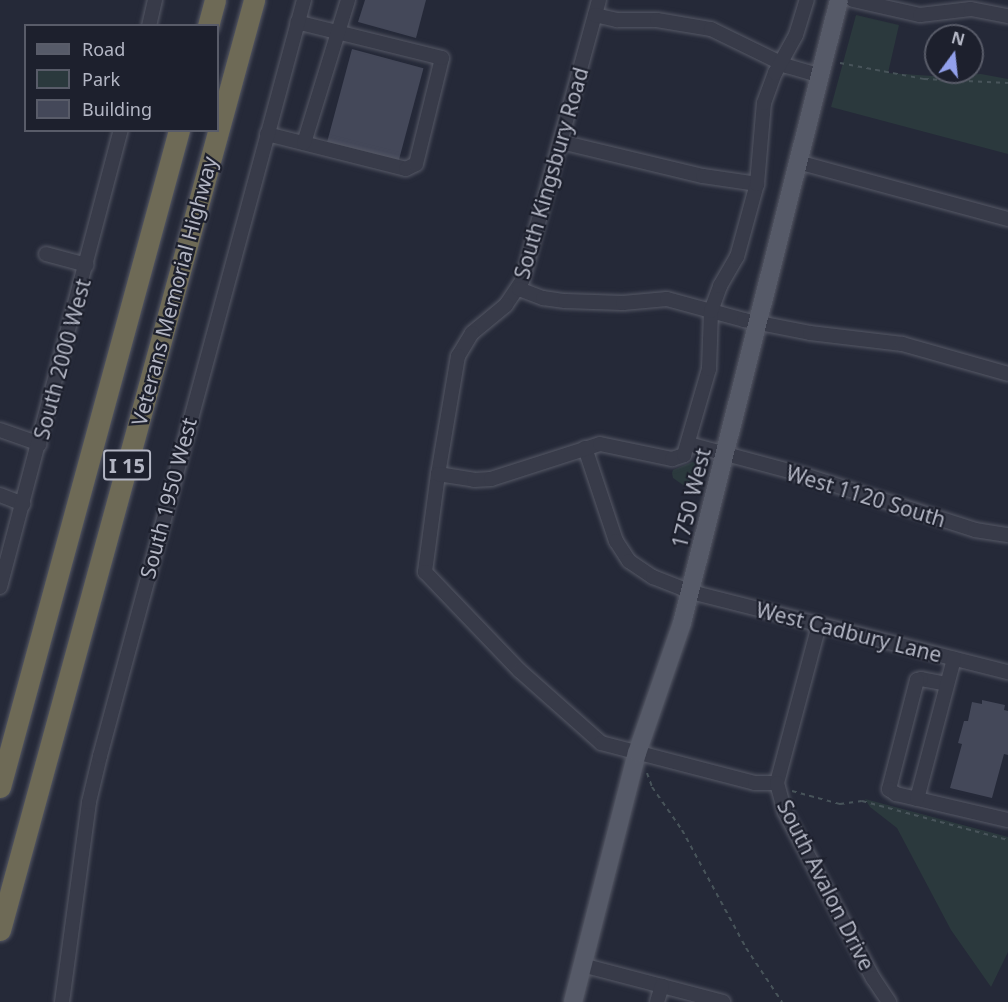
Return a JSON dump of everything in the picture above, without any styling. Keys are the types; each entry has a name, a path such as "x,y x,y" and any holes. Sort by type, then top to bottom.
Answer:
{"highway":[{"path":"209,24 215,0"},
{"name":"Veterans Memorial Highway","path":"219,128 254,0"},
{"name":"Veterans Memorial Highway","path":"0,787 178,132"},
{"name":"Veterans Memorial Highway","path":"0,930 218,132"}],"main road":[{"name":"1750 West","path":"573,1002 636,753 672,657 691,592 839,0"}],"street":[{"path":"149,24 155,0"},
{"name":"South 1950 West","path":"62,1002 93,782 303,0"},
{"path":"304,143 348,0"},
{"name":"South Kingsbury Road","path":"599,0 519,289 506,305 472,333 461,347 455,369 438,474 425,572 520,671 593,736 602,743 636,753"},
{"path":"438,474 483,480 585,448 611,444 677,458 684,455 709,369 711,311 720,286 737,257 757,184 764,104 780,63 796,35 807,0"},
{"path":"853,0 920,15 971,9 1008,16"},
{"path":"595,15 617,20 657,20 711,29 780,63 821,76"},
{"path":"267,134 406,169 416,164 442,58 297,22"},
{"name":"South 2000 West","path":"0,587 121,132"},
{"path":"561,142 704,176 757,184"},
{"path":"798,162 1008,219"},
{"path":"46,254 87,266"},
{"path":"519,289 543,298 565,301 623,303 667,299 810,333 902,344 1008,374"},
{"path":"0,430 40,444"},
{"name":"West 1120 South","path":"689,444 804,475 975,530 1008,534"},
{"name":"West Cadbury Lane","path":"585,448 616,541 629,561 653,577 691,592 1008,672"},
{"path":"0,495 23,504"},
{"name":"South Avalon Drive","path":"819,625 777,783 785,812 873,978 889,1002"},
{"path":"917,799 954,658"},
{"path":"947,684 921,679 916,683 889,789 896,794 1008,820"},
{"path":"636,753 754,783 777,783"},
{"path":"582,965 723,1002"},
{"path":"657,1002 662,986"}],"path":[{"path":"840,63 924,79 1008,83"},
{"path":"647,773 652,787 687,839 746,948 782,1002"},
{"path":"792,791 840,804 862,801 1008,840"}],"green space":[{"path":"856,15 899,25 888,73 924,75 924,84 984,84 984,75 1008,79 1008,154 831,107"},
{"path":"692,462 697,463 698,480 686,487 673,478 672,473 673,470"},
{"path":"865,799 1008,837 1008,952 991,987 951,930 897,828 870,807"}],"building":[{"path":"365,0 426,0 416,38 358,22"},
{"path":"352,49 423,68 398,164 326,145"},
{"path":"982,700 1005,705 1004,710 1008,711 1008,755 1004,754 992,798 950,788 962,744 958,743 964,721 968,721 972,702 982,704"}]}
